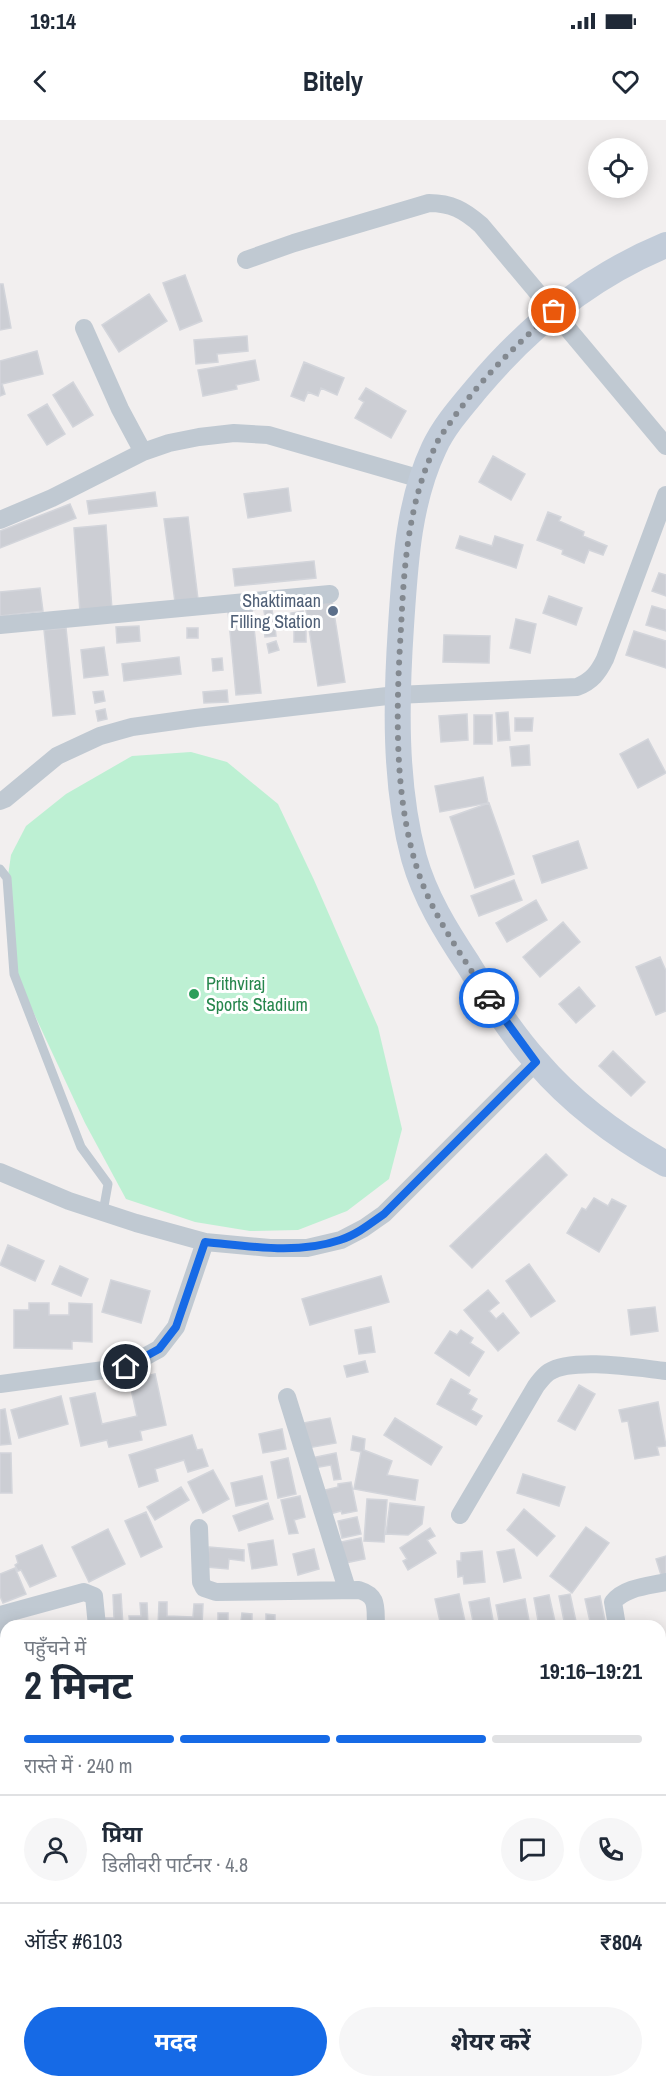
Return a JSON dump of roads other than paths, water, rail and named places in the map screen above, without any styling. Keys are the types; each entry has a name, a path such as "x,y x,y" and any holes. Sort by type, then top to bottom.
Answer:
{"street":[{"path":"246,260 294,243 429,203 446,203 466,211 481,225 666,446"},
{"path":"666,245 639,256 605,275 554,311 522,339 461,407 436,444 421,479 412,514 403,592 396,695 403,798 414,856 422,882 442,925 500,1014 536,1062 564,1092 603,1124 666,1164"},
{"path":"84,328 120,409 143,452"},
{"path":"0,520 52,498 143,452 169,443 234,433 268,435 421,479"},
{"path":"0,801 57,756 74,746 121,730 196,718 396,695 578,687 588,683 599,672 666,495"},
{"path":"0,625 330,594"},
{"path":"0,1172 69,1201 136,1224 205,1242 270,1248 306,1248 341,1240 384,1214 536,1062"},
{"path":"0,1384 126,1367 159,1349 176,1327 205,1242"},
{"path":"460,1515 536,1386 549,1372 572,1365 604,1365 666,1371"},
{"path":"287,1397 347,1589"},
{"path":"199,1528 201,1582 204,1588 216,1592 347,1589 369,1593 374,1599 376,1620"},
{"path":"616,1620 613,1602 618,1597 625,1592 666,1582"},
{"path":"0,1615 84,1592 94,1596 96,1620"}],"lane":[{"path":"0,869 7,878 14,974 81,1147 108,1184 103,1212"}],"place":[{"name":"Shaktimaan Filling Station","path":"333,611"},
{"name":"Prithviraj Sports Stadium","path":"194,994"}]}
